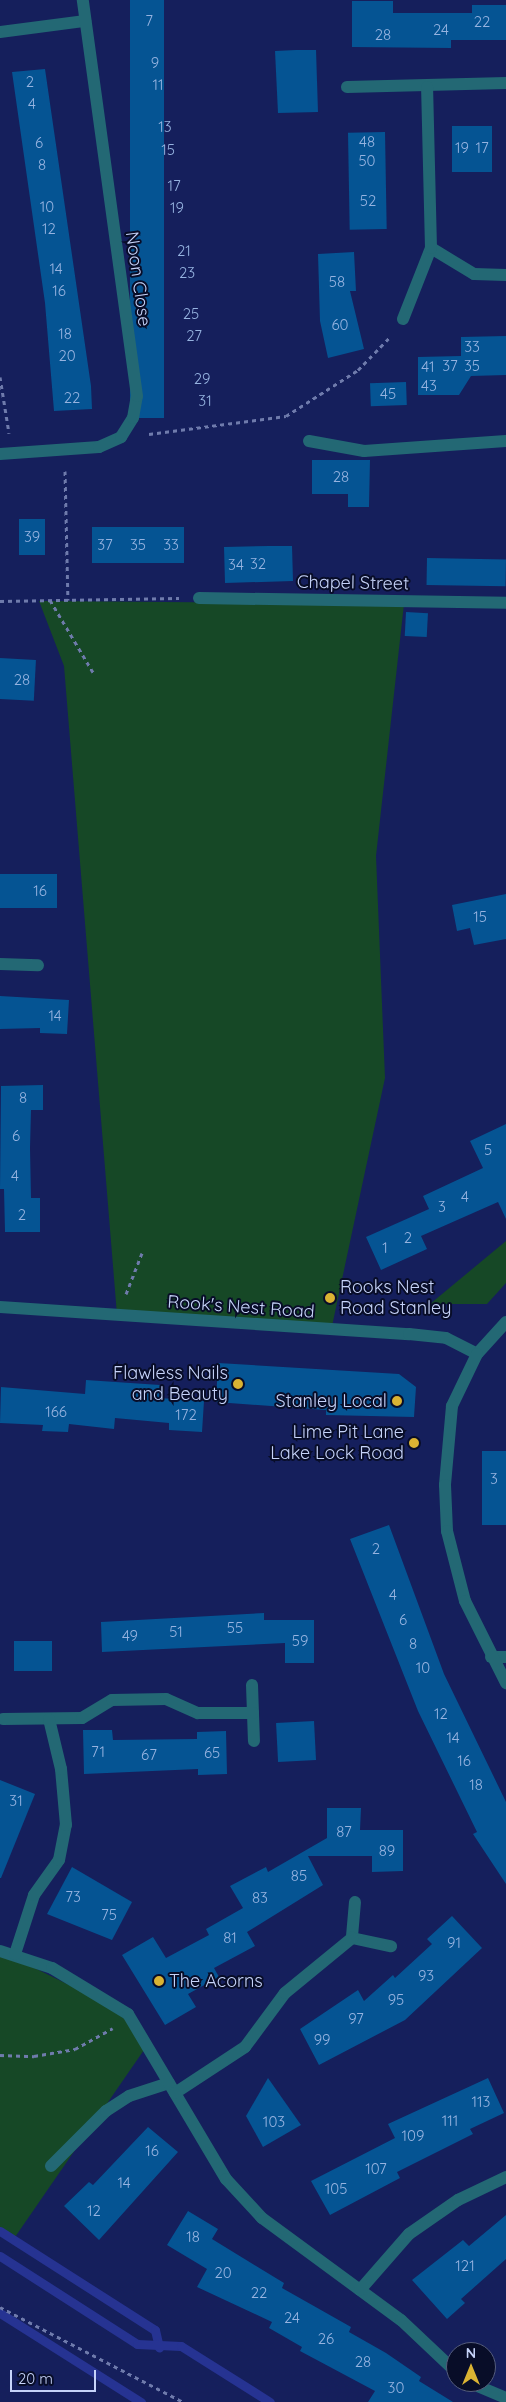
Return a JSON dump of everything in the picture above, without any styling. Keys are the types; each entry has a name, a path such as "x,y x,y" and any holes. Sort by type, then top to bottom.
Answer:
{"street":[{"name":"Noon Close","path":"83,0 136,396 133,418 121,437"},
{"path":"0,32 86,21"},
{"path":"347,87 427,87 506,83"},
{"path":"403,319 431,248 427,87"},
{"path":"431,248 474,274 506,275"},
{"path":"6,454 99,448 121,437"},
{"path":"309,441 364,451 506,441"},
{"name":"Chapel Street","path":"199,598 506,603"},
{"path":"0,964 38,965"},
{"name":"Rook's Nest Road","path":"0,1307 428,1336 446,1338 476,1354"},
{"path":"506,1322 476,1354 452,1406 445,1485 447,1530 463,1592 491,1657 506,1683"},
{"path":"491,1657 506,1657"},
{"path":"252,1685 254,1740"},
{"path":"3,1719 82,1718 112,1700 166,1699 198,1713 254,1713"},
{"path":"14,1954 34,1895 59,1860 66,1825 61,1769 49,1719"},
{"path":"51,2166 106,2111 130,2096 172,2088 245,2047 285,1993 352,1938 355,1902"},
{"path":"352,1938 391,1946"},
{"path":"0,1951 52,1968 128,2014 226,2179 262,2218 401,2320 446,2363"},
{"path":"360,2290 409,2234 458,2200 506,2177"},
{"path":"492,2392 506,2398"}],"path":[{"path":"121,437 286,416 358,370 403,319"},
{"path":"0,377 6,454"},
{"path":"64,451 68,600"},
{"path":"0,601 199,598"},
{"path":"50,600 93,672"},
{"path":"117,1315 142,1253"},
{"path":"0,2055 34,2056 75,2049 105,2035 128,2014"},
{"path":"0,2307 184,2402"}],"green space":[{"path":"39,601 404,604 376,856 385,1078 331,1331 117,1315 64,666"},
{"path":"506,1241 506,1283 487,1304 430,1304"},
{"path":"0,1951 128,2014 146,2047 13,2240 0,2231"}],"building":[{"path":"130,0 164,0 164,418 130,418"},
{"path":"352,1 393,1 393,13 472,13 472,5 506,5 506,40 451,40 451,48 352,47"},
{"path":"316,50 318,112 278,113 275,51"},
{"path":"45,69 91,386 92,409 54,411 45,303 12,72"},
{"path":"452,126 492,126 492,172 452,172"},
{"path":"385,132 387,229 350,230 348,133"},
{"path":"354,252 356,291 350,291 364,349 328,358 320,321 318,254"},
{"path":"506,336 506,375 471,376 459,395 418,395 418,357 461,356 461,337"},
{"path":"406,382 407,405 371,406 370,383"},
{"path":"312,460 370,460 369,507 348,507 348,494 312,494"},
{"path":"19,519 45,519 45,555 19,555"},
{"path":"92,527 184,527 184,563 92,563"},
{"path":"292,546 293,581 225,583 224,547"},
{"path":"427,558 506,559 506,586 427,585"},
{"path":"406,612 428,613 427,637 405,636"},
{"path":"0,658 36,660 34,701 0,699"},
{"path":"0,874 57,874 57,908 0,908"},
{"path":"506,894 506,939 474,945 470,928 457,931 452,905"},
{"path":"0,996 69,1000 67,1034 40,1033 40,1028 0,1029"},
{"path":"43,1085 43,1110 31,1110 30,1148 31,1198 40,1198 40,1232 5,1232 4,1189 0,1189 1,1086"},
{"path":"506,1124 506,1219 498,1202 421,1236 427,1249 381,1270 366,1237 429,1209 423,1196 483,1168 470,1141"},
{"path":"218,1363 399,1374 416,1387 414,1417 326,1415 326,1410 216,1402"},
{"path":"86,1380 160,1385 159,1398 204,1401 202,1432 169,1430 169,1423 115,1418 114,1429 69,1424 68,1432 42,1431 43,1425 0,1423 1,1387 85,1394"},
{"path":"482,1451 506,1451 506,1525 482,1525"},
{"path":"389,1525 444,1674 506,1802 506,1884 473,1834 477,1832 418,1711 350,1539"},
{"path":"264,1613 264,1620 314,1620 314,1663 285,1663 285,1643 102,1652 101,1622"},
{"path":"14,1641 52,1641 52,1671 14,1671"},
{"path":"314,1721 316,1760 278,1762 276,1723"},
{"path":"83,1730 112,1730 113,1740 197,1739 197,1732 226,1731 227,1774 198,1775 198,1769 84,1774"},
{"path":"0,1780 35,1794 1,1878 0,1878"},
{"path":"327,1808 361,1808 360,1830 403,1830 403,1871 372,1872 372,1856 308,1856 323,1885 247,1932 255,1946 214,1968 219,1977 188,1994 196,2007 165,2025 122,1955 153,1937 166,1958 209,1935 206,1929 243,1908 230,1886 266,1867 268,1872 327,1838"},
{"path":"72,1867 132,1902 112,1940 47,1914"},
{"path":"452,1916 482,1948 405,2020 319,2065 300,2029 358,1990 364,2001 393,1975 395,1978 432,1944 427,1939"},
{"path":"268,2078 301,2125 263,2147 246,2116"},
{"path":"488,2078 504,2113 470,2129 473,2134 397,2172 400,2178 330,2215 311,2181 395,2138 388,2124"},
{"path":"148,2127 178,2152 99,2240 64,2206 89,2182 93,2185"},
{"path":"188,2211 218,2229 212,2239 284,2283 282,2288 351,2327 349,2332 386,2353 421,2377 419,2381 453,2402 368,2402 375,2391 300,2351 302,2347 269,2328 272,2322 197,2287 207,2269 167,2245"},
{"path":"506,2215 506,2259 461,2299 465,2303 447,2319 412,2280 463,2240 469,2246"}],"waterway":[{"path":"0,2231 155,2330 159,2348"},
{"path":"0,2256 137,2344 181,2346 270,2402"},
{"path":"0,2313 141,2402"}],"place":[{"name":"Rooks Nest Road Stanley","path":"330,1298"},
{"name":"Flawless Nails and Beauty","path":"238,1384"},
{"name":"Stanley Local","path":"397,1401"},
{"name":"Lime Pit Lane Lake Lock Road","path":"414,1443"},
{"name":"The Acorns","path":"159,1981"}]}
